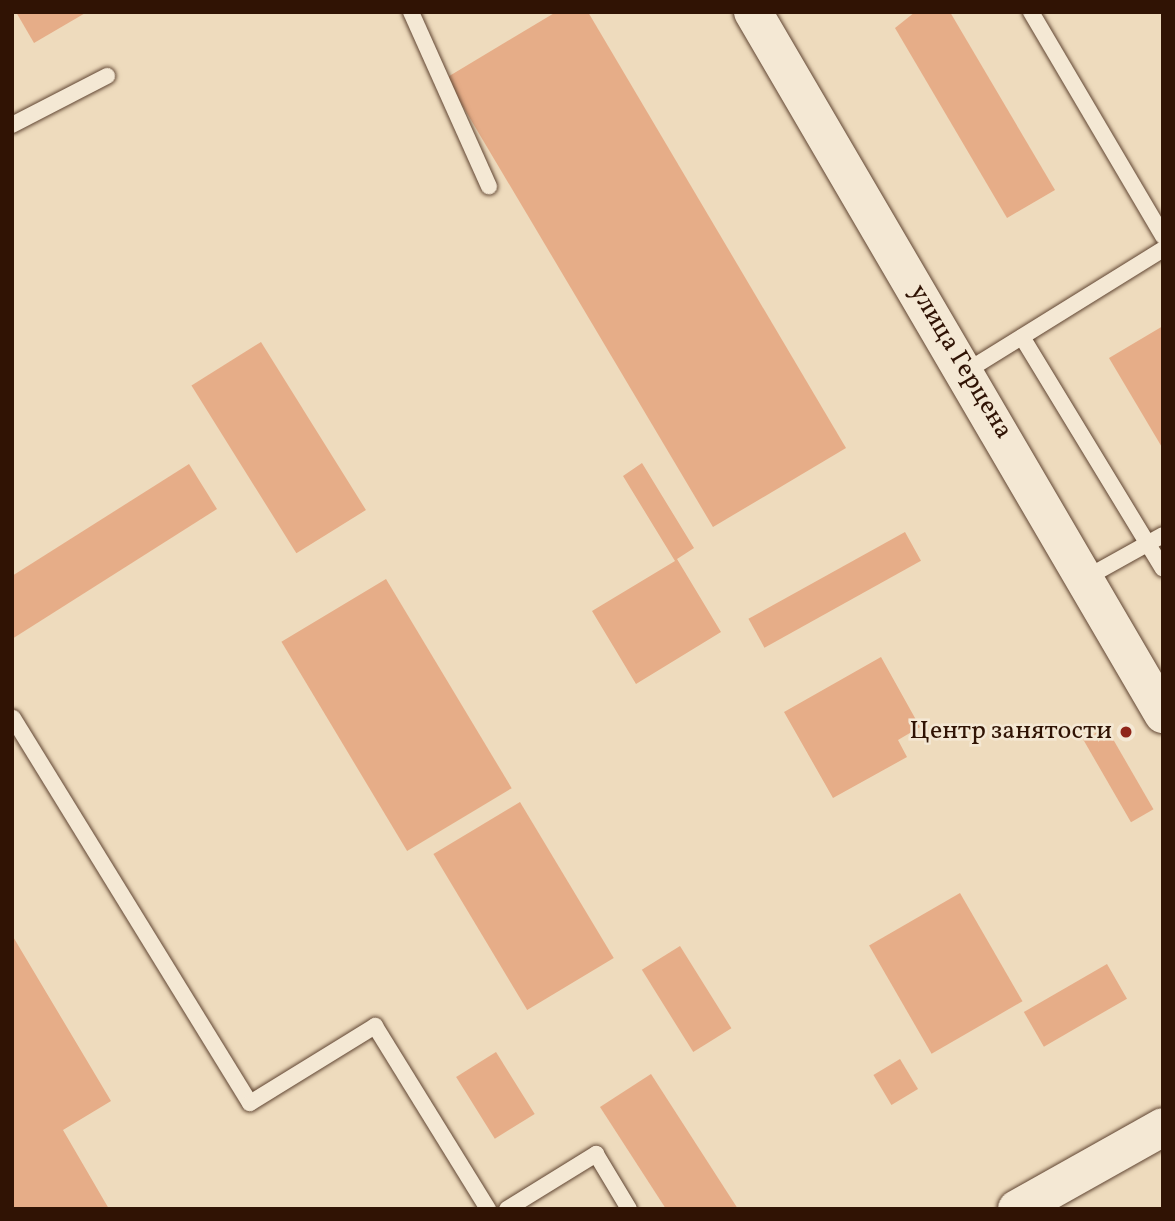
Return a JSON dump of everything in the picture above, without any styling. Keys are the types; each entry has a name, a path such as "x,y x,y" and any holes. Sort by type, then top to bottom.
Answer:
{"main road":[{"name":"улица Герцена","path":"753,12 1163,714"},
{"path":"1017,1209 1163,1126"}],"lane":[{"path":"411,12 489,186"},
{"path":"1031,12 1163,236"},
{"path":"12,125 107,76"},
{"path":"965,372 1163,249"},
{"path":"1022,337 1163,569"},
{"path":"1084,579 1163,535"},
{"path":"13,718 250,1103 375,1026 488,1209"},
{"path":"507,1209 596,1154 629,1209"}],"building":[{"path":"16,12 87,12 34,43"},
{"path":"556,12 588,12 846,448 713,527 446,78"},
{"path":"915,12 950,12 1055,190 1007,218 895,28"},
{"path":"1163,326 1163,449 1109,358"},
{"path":"261,342 366,510 296,553 191,385"},
{"path":"642,463 694,548 677,559 721,632 636,684 592,611 675,561 623,476"},
{"path":"189,464 217,509 12,639 12,576"},
{"path":"905,532 921,561 764,648 748,619"},
{"path":"386,579 512,788 407,851 281,642"},
{"path":"881,657 920,727 898,740 907,757 833,798 784,712"},
{"path":"1106,727 1154,809 1131,822 1083,740"},
{"path":"520,802 614,958 527,1010 433,854"},
{"path":"960,893 1022,1001 932,1054 869,946"},
{"path":"12,935 111,1101 63,1130 109,1209 12,1209"},
{"path":"680,946 731,1028 693,1052 642,970"},
{"path":"1107,964 1127,999 1044,1047 1024,1012"},
{"path":"496,1052 535,1114 495,1139 456,1077"},
{"path":"900,1059 918,1089 891,1105 873,1075"},
{"path":"651,1074 738,1209 666,1209 600,1107"}],"place":[{"name":"Центр занятости","path":"1126,732"}]}
